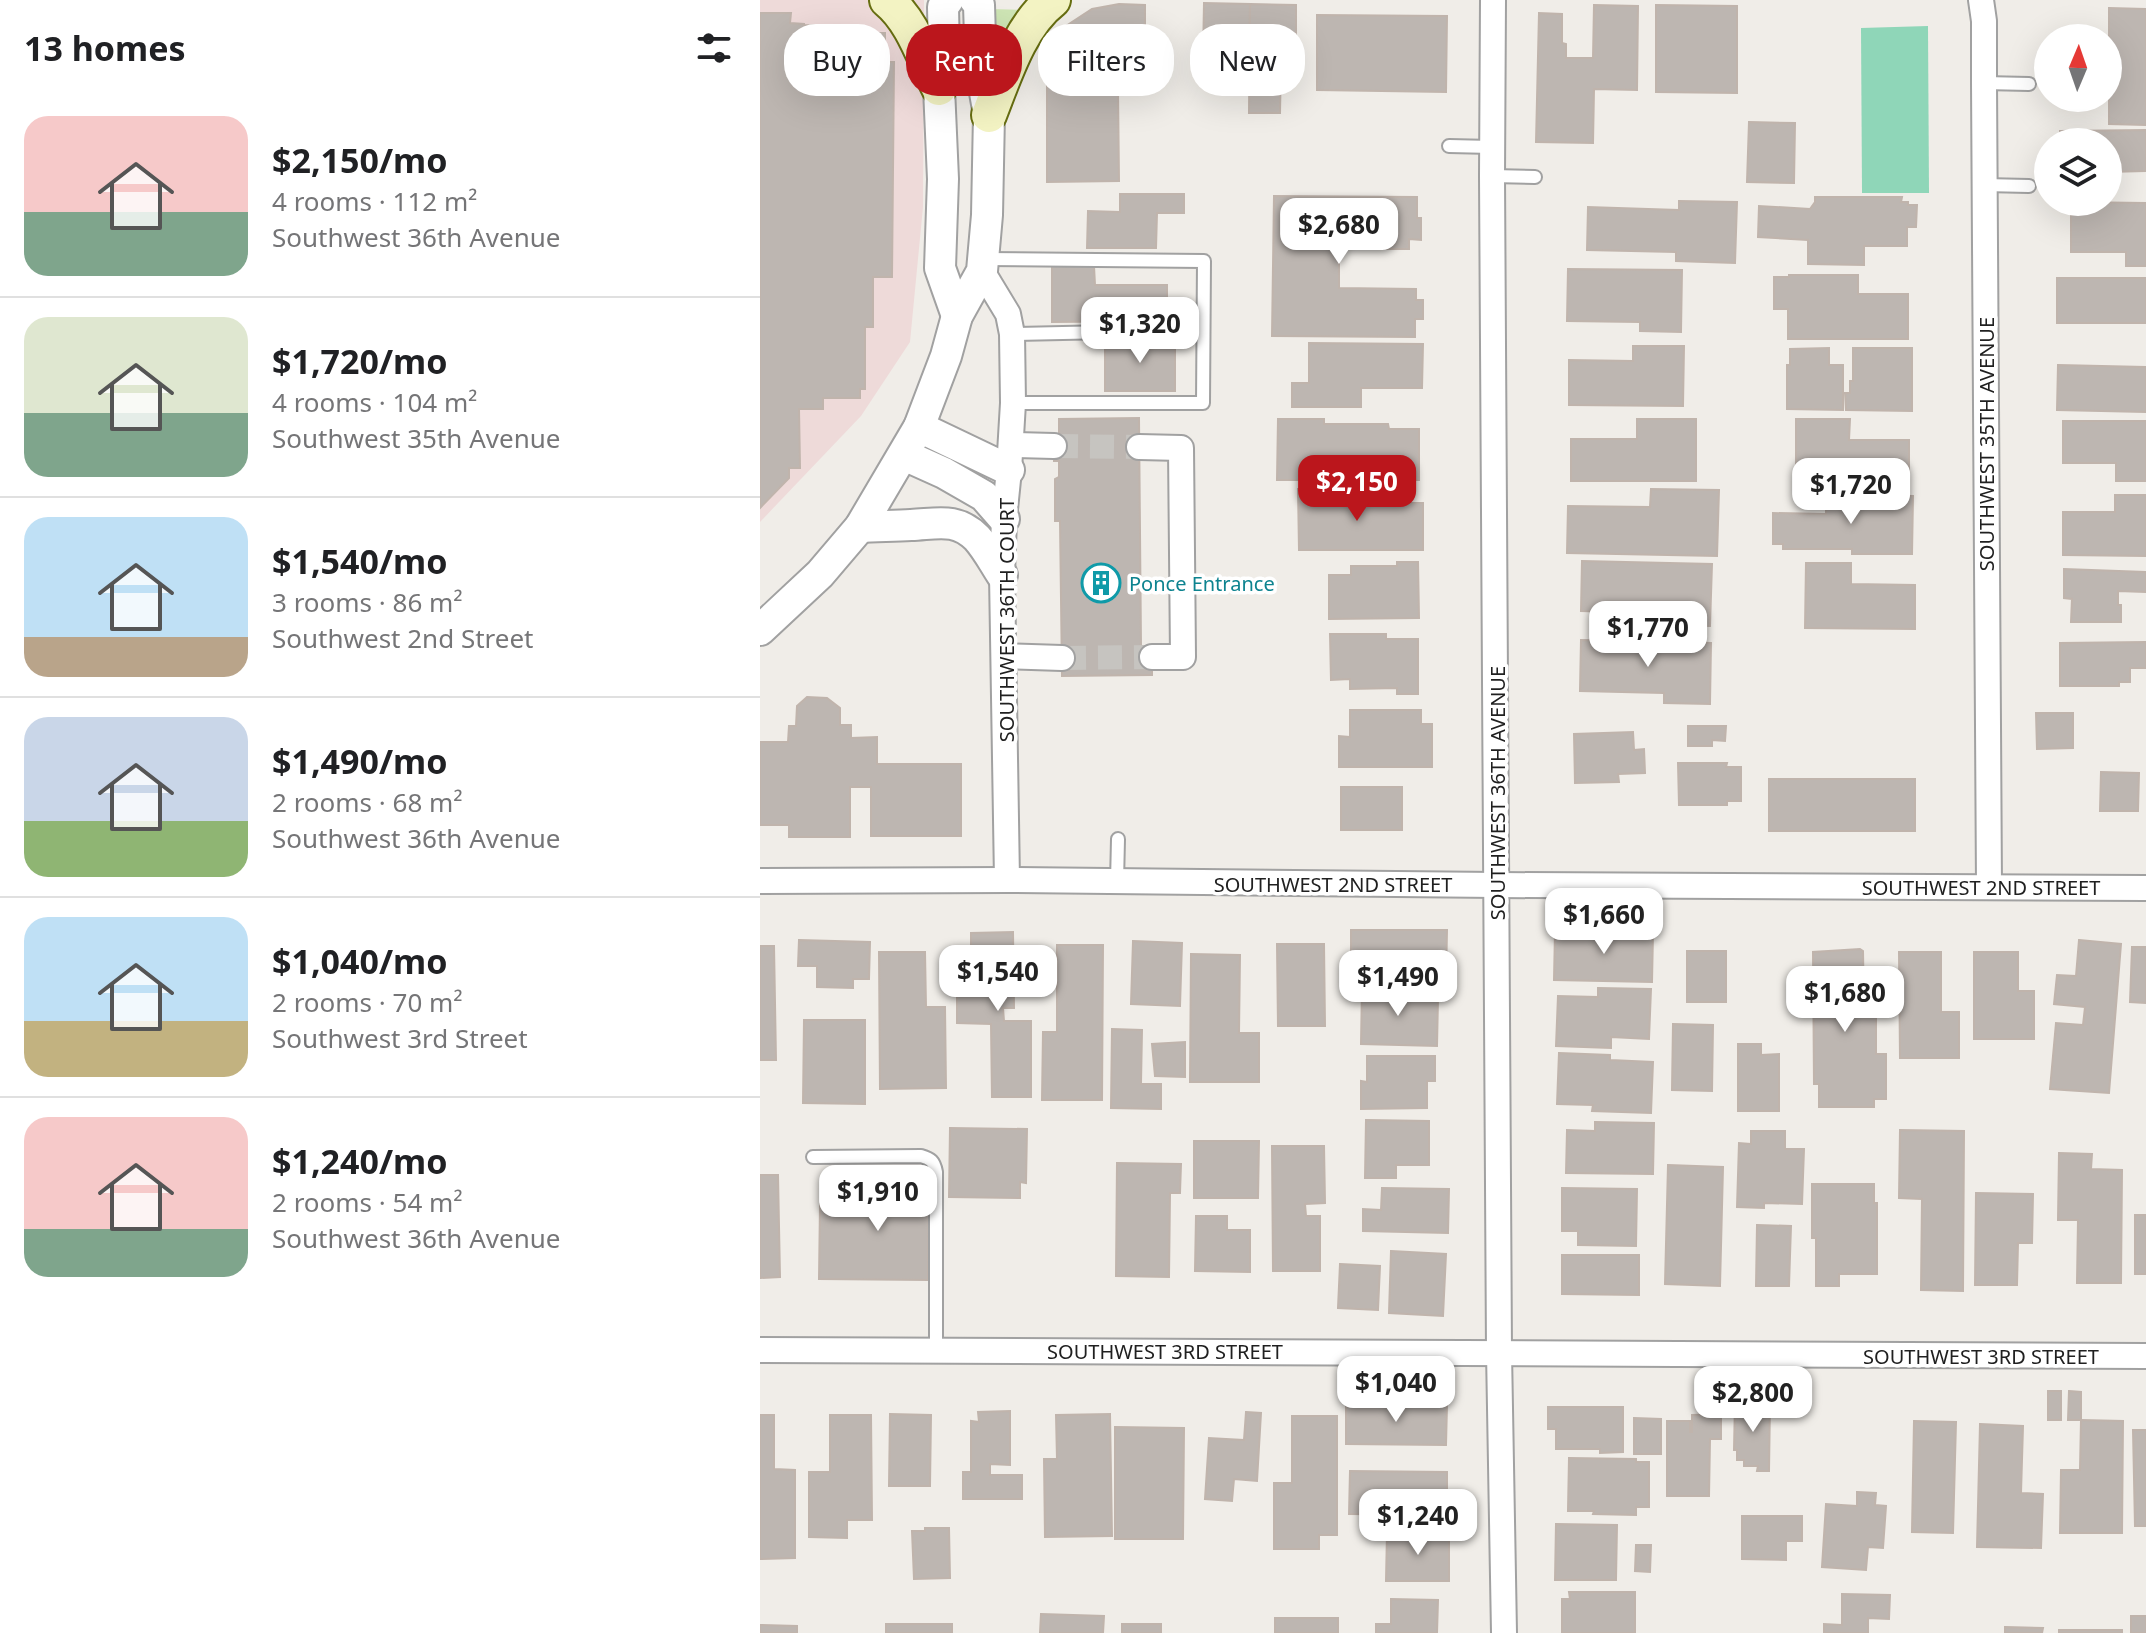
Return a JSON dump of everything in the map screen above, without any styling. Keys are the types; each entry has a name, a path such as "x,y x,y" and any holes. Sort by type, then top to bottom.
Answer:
{"main road":[{"path":"887,0 907,24"},
{"path":"989,115 1013,55 1044,6 1053,0"}],"street":[{"path":"943,24 943,7 948,0"},
{"path":"760,630 820,574 860,527 904,455 934,393 957,316 983,265 989,115 981,70 979,5 975,0"},
{"name":"SOUTHWEST 36TH AVENUE","path":"1493,0 1499,1352 1504,1633"},
{"name":"SOUTHWEST 35TH AVENUE","path":"1981,0 1984,21 1989,887"},
{"path":"939,96 943,179 940,268 957,316"},
{"name":"SOUTHWEST 36TH COURT","path":"983,265 1008,314 1012,334 1013,403 1002,575 1007,880"},
{"path":"919,427 1010,458 1054,446"},
{"path":"1139,447 1181,448 1183,657 1152,657"},
{"path":"904,455 984,496 1004,519"},
{"path":"860,527 939,522 955,525 979,540 1002,575"},
{"path":"1004,656 1062,658"},
{"name":"SOUTHWEST 2ND STREET","path":"760,881 2146,888"},
{"name":"SOUTHWEST 3RD STREET","path":"760,1350 2146,1356"}],"lane":[{"path":"1984,83 2029,84"},
{"path":"1449,146 1492,147"},
{"path":"1492,176 1535,177"},
{"path":"1984,185 2029,186"},
{"path":"983,265 1204,261 1203,403 1013,403"},
{"path":"1012,334 1203,330"},
{"path":"1117,882 1118,839"},
{"path":"813,1157 921,1156 934,1164 936,1350"}],"shaded area":[{"path":"760,0 924,0 924,24 906,24 906,96 924,96 923,207 910,342 861,416 760,522"}],"green space":[{"path":"991,9 1024,10 1016,24 992,24"},
{"path":"1928,26 1929,193 1862,193 1861,28"}],"building":[{"path":"1204,3 1250,4 1250,24 1204,24"},
{"path":"1119,4 1145,5 1145,24 1069,24 1092,9"},
{"path":"1250,4 1296,5 1296,24 1250,24"},
{"path":"1594,5 1638,6 1637,90 1594,89 1593,143 1536,142 1539,13 1562,14 1562,43 1566,44 1566,58 1593,58"},
{"path":"1656,5 1737,6 1737,93 1656,92"},
{"path":"2109,8 2146,9 2146,125 2109,124 2109,112 2122,112 2122,24 2109,24"},
{"path":"760,13 791,13 790,23 804,24 784,24 784,96 890,96 890,62 894,62 892,277 873,277 873,327 865,327 865,389 860,389 860,398 823,398 823,409 799,409 800,468 789,468 789,478 760,508"},
{"path":"1317,15 1447,16 1446,92 1317,90"},
{"path":"1047,96 1118,96 1119,181 1047,182"},
{"path":"1249,96 1280,96 1280,113 1249,113"},
{"path":"1749,122 1795,123 1794,183 1747,182"},
{"path":"2122,130 2146,130 2146,171 2122,172"},
{"path":"1120,194 1184,194 1184,213 1157,213 1156,248 1087,248 1088,211 1120,212"},
{"path":"1274,196 1417,197 1421,240 1409,239 1409,249 1339,249 1339,288 1416,289 1416,300 1423,300 1423,319 1415,319 1415,337 1272,336"},
{"path":"1815,197 1902,197 1901,202 1917,205 1916,227 1907,227 1907,246 1864,246 1864,265 1808,264 1808,240 1758,237 1759,206 1810,209"},
{"path":"1679,201 1737,202 1735,263 1676,261 1676,252 1587,250 1588,207 1679,210"},
{"path":"2122,203 2146,203 2146,266 2126,266 2126,252 2071,252 2071,216 2122,216"},
{"path":"1052,266 1094,266 1095,285 1167,285 1167,321 1052,322"},
{"path":"1568,269 1682,270 1681,332 1640,331 1640,322 1567,321"},
{"path":"1858,275 1858,294 1908,294 1908,339 1788,339 1788,309 1774,309 1774,277"},
{"path":"2057,278 2146,278 2146,323 2057,323"},
{"path":"1105,338 1175,339 1175,391 1105,391"},
{"path":"1309,343 1423,344 1422,388 1361,388 1361,407 1292,407 1292,383 1309,383"},
{"path":"1633,346 1684,346 1683,406 1569,405 1569,360 1633,361"},
{"path":"1829,348 1829,365 1843,365 1843,410 1787,409 1790,349"},
{"path":"1853,348 1912,348 1912,411 1846,410 1845,393 1850,393 1850,381 1853,381"},
{"path":"2058,365 2146,367 2146,412 2057,410"},
{"name":"Ponce Entrance","path":"1139,418 1141,646 1152,646 1152,675 1062,676 1060,521 1055,521 1055,479 1059,477 1059,461 1054,461 1054,434 1059,434 1059,419"},
{"path":"1278,419 1324,419 1324,424 1388,424 1389,429 1419,429 1419,480 1277,480"},
{"path":"1637,419 1696,419 1696,481 1571,481 1571,439 1637,439"},
{"path":"1796,419 1850,419 1849,440 1909,440 1909,484 1796,484"},
{"path":"2063,421 2146,421 2146,481 2116,481 2116,463 2063,463"},
{"path":"1298,489 1353,489 1353,503 1423,503 1423,550 1299,550"},
{"path":"1651,489 1719,490 1717,556 1567,553 1568,506 1650,507"},
{"path":"1826,495 1913,496 1912,554 1852,554 1852,549 1783,549 1783,544 1773,544 1773,513 1826,514"},
{"path":"2115,495 2146,495 2146,556 2063,555 2063,512 2115,512"},
{"path":"1582,561 1712,564 1710,626 1649,625 1649,613 1581,611"},
{"path":"1397,562 1418,562 1419,618 1329,619 1329,575 1351,575 1351,566 1397,566"},
{"path":"1806,563 1851,563 1851,584 1915,585 1915,629 1805,628"},
{"path":"2064,569 2146,572 2146,592 2118,591 2121,622 2071,622 2072,599 2064,598"},
{"path":"1330,634 1386,634 1386,639 1418,639 1418,694 1397,694 1397,688 1350,689 1350,679 1331,680"},
{"path":"1581,640 1711,643 1710,704 1664,703 1664,693 1580,691"},
{"path":"2146,642 2146,668 2130,668 2130,682 2119,682 2119,686 2060,686 2060,643"},
{"path":"807,697 827,698 840,708 840,725 851,725 851,738 877,737 877,764 961,764 961,836 871,836 871,787 850,787 850,837 789,837 789,825 760,825 760,742 788,742 789,726 796,726 797,706"},
{"path":"1350,710 1421,710 1421,724 1432,724 1432,767 1339,767 1339,736 1350,737"},
{"path":"2036,713 2073,713 2073,748 2037,749"},
{"path":"1688,726 1726,726 1725,741 1712,740 1712,746 1688,746"},
{"path":"1633,732 1634,750 1644,749 1645,773 1618,774 1619,782 1575,783 1574,734"},
{"path":"1678,763 1727,763 1726,767 1741,767 1741,801 1727,801 1727,805 1679,805"},
{"path":"2101,772 2139,773 2138,811 2100,811"},
{"path":"1769,779 1915,779 1915,831 1769,831"},
{"path":"1341,787 1402,787 1402,830 1341,830"},
{"path":"1351,930 1447,930 1446,979 1351,979"},
{"path":"1555,931 1653,933 1652,982 1554,980"},
{"path":"1013,932 1014,1008 1003,1008 1004,1021 1031,1021 1031,1097 992,1097 991,1024 957,1023 957,989 971,988 971,933"},
{"path":"799,940 870,942 869,979 853,979 853,988 817,987 817,966 798,966"},
{"path":"2079,940 2121,944 2109,1093 2050,1089 2056,1023 2083,1025 2085,1007 2054,1004 2057,975 2076,976"},
{"path":"1133,941 1182,943 1180,1006 1131,1004"},
{"path":"1277,944 1324,944 1325,1026 1278,1026"},
{"path":"1057,945 1103,945 1102,1100 1042,1100 1043,1032 1057,1032"},
{"path":"760,946 774,946 776,1060 760,1060"},
{"path":"2132,947 2146,947 2146,1003 2130,1002"},
{"path":"1687,951 1726,951 1726,1002 1687,1002"},
{"path":"1863,951 1864,1011 1876,1011 1876,1054 1886,1054 1886,1099 1874,1099 1874,1107 1819,1107 1819,1084 1814,1084 1813,952"},
{"path":"879,952 925,952 926,1007 945,1007 946,1088 880,1089"},
{"path":"1899,952 1941,952 1941,1012 1959,1012 1959,1058 1900,1058"},
{"path":"1974,952 2018,952 2018,991 2034,991 2034,1039 1974,1039"},
{"path":"1191,954 1240,955 1239,1033 1259,1033 1259,1082 1190,1082"},
{"path":"1362,987 1407,988 1407,998 1438,998 1437,1046 1361,1044"},
{"path":"1598,988 1651,989 1649,1039 1611,1037 1611,1048 1556,1046 1558,996 1598,997"},
{"path":"804,1020 865,1020 865,1104 803,1103"},
{"path":"1673,1024 1713,1025 1712,1091 1672,1090"},
{"path":"1112,1029 1142,1030 1141,1084 1161,1084 1161,1109 1111,1108"},
{"path":"1185,1042 1185,1077 1155,1076 1152,1044"},
{"path":"1738,1044 1761,1044 1761,1055 1779,1054 1779,1111 1738,1111"},
{"path":"1559,1053 1610,1055 1610,1060 1653,1062 1651,1113 1592,1111 1593,1105 1557,1104"},
{"path":"1367,1056 1435,1056 1435,1081 1427,1081 1427,1108 1361,1109 1361,1081 1367,1082"},
{"path":"1366,1120 1429,1121 1429,1165 1396,1165 1396,1178 1365,1178"},
{"path":"1595,1122 1654,1123 1653,1174 1566,1173 1567,1130 1595,1131"},
{"path":"950,1128 1027,1129 1026,1183 1020,1182 1020,1198 949,1197"},
{"path":"1900,1130 1964,1131 1963,1291 1921,1290 1922,1199 1899,1198"},
{"path":"1751,1131 1785,1131 1785,1149 1804,1149 1802,1204 1764,1203 1764,1208 1737,1207 1739,1143 1751,1144"},
{"path":"1194,1141 1259,1141 1258,1198 1194,1198"},
{"path":"1272,1146 1324,1146 1325,1203 1305,1204 1306,1216 1320,1216 1320,1271 1273,1271"},
{"path":"2059,1153 2092,1154 2091,1169 2122,1170 2121,1283 2077,1283 2078,1220 2058,1220"},
{"path":"1117,1163 1181,1164 1180,1193 1170,1193 1169,1277 1116,1276"},
{"path":"1668,1165 1723,1167 1720,1286 1665,1284"},
{"path":"870,1174 929,1175 928,1280 819,1279 820,1204 870,1204"},
{"path":"760,1175 778,1175 780,1277 760,1278"},
{"path":"1812,1184 1874,1184 1877,1274 1839,1274 1839,1286 1816,1286"},
{"path":"1382,1188 1449,1189 1448,1233 1363,1231 1363,1209 1381,1210"},
{"path":"1562,1188 1637,1189 1636,1246 1578,1245 1578,1231 1562,1231"},
{"path":"1976,1193 2033,1194 2032,1243 2018,1243 2017,1285 1975,1285"},
{"path":"2135,1215 2146,1215 2146,1274 2135,1274"},
{"path":"1196,1216 1227,1216 1227,1230 1250,1230 1250,1272 1195,1271"},
{"path":"1757,1225 1791,1226 1789,1286 1756,1286"},
{"path":"1391,1251 1446,1254 1443,1316 1389,1313"},
{"path":"1562,1255 1639,1255 1639,1295 1562,1294"},
{"path":"1340,1264 1380,1266 1378,1310 1338,1308"},
{"path":"2048,1391 2061,1391 2061,1420 2048,1420"},
{"path":"2069,1391 2081,1392 2081,1420 2068,1420"},
{"path":"1735,1401 1770,1402 1769,1471 1757,1471 1758,1466 1744,1466 1744,1460 1737,1460 1737,1450 1734,1450"},
{"path":"1346,1404 1447,1405 1446,1445 1346,1444"},
{"path":"1548,1407 1623,1407 1623,1452 1556,1449 1556,1429 1548,1429"},
{"path":"1010,1411 1010,1465 990,1464 990,1475 1022,1475 1022,1499 963,1499 963,1472 971,1472 971,1421 979,1422 978,1412"},
{"path":"1246,1412 1261,1413 1257,1481 1234,1479 1232,1501 1205,1499 1209,1438 1244,1440"},
{"path":"890,1414 931,1415 930,1486 889,1486"},
{"path":"1110,1414 1112,1536 1045,1537 1044,1459 1057,1459 1056,1415"},
{"path":"1721,1414 1721,1439 1710,1439 1709,1496 1667,1496 1667,1421 1690,1421 1692,1432 1692,1415"},
{"path":"760,1415 774,1415 774,1469 795,1470 795,1558 760,1559"},
{"path":"830,1415 871,1415 872,1520 847,1520 847,1538 809,1537 809,1472 830,1472"},
{"path":"1292,1416 1337,1416 1337,1535 1319,1535 1319,1549 1274,1549 1274,1483 1292,1483"},
{"path":"1634,1418 1661,1419 1661,1454 1634,1454"},
{"path":"2081,1420 2123,1421 2122,1533 2060,1533 2061,1470 2080,1470"},
{"path":"1914,1421 1956,1422 1953,1533 1912,1532"},
{"path":"1980,1424 2023,1426 2021,1493 2043,1494 2041,1548 1977,1547"},
{"path":"1115,1427 1184,1428 1183,1539 1115,1539"},
{"path":"2133,1430 2146,1430 2146,1526 2135,1526"},
{"path":"1569,1458 1649,1462 1649,1507 1636,1507 1636,1515 1568,1511"},
{"path":"1350,1471 1447,1472 1447,1515 1349,1514"},
{"path":"1857,1492 1876,1493 1875,1505 1886,1506 1883,1548 1868,1547 1866,1570 1822,1567 1826,1504 1857,1506"},
{"path":"1742,1516 1802,1516 1802,1541 1786,1541 1786,1560 1742,1559"},
{"path":"1556,1524 1617,1525 1616,1580 1555,1580"},
{"path":"925,1528 949,1528 950,1578 914,1579 912,1531 925,1531"},
{"path":"1387,1532 1449,1532 1449,1581 1386,1581"},
{"path":"1636,1545 1651,1545 1650,1572 1635,1571"},
{"path":"1569,1592 1635,1592 1635,1633 1562,1633 1562,1599 1570,1599"},
{"path":"1842,1594 1890,1595 1889,1619 1868,1618 1868,1633 1824,1633 1824,1624 1842,1625"},
{"path":"1391,1599 1438,1600 1437,1633 1376,1633 1376,1624 1391,1624"},
{"path":"1041,1614 1104,1616 1103,1633 1040,1633"},
{"path":"2131,1616 2146,1616 2146,1633 2131,1633"},
{"path":"1275,1618 1338,1618 1338,1633 1275,1633"},
{"path":"886,1624 952,1624 952,1633 886,1633"},
{"path":"1122,1624 1161,1624 1161,1633 1122,1633"},
{"path":"760,1625 797,1626 797,1633 760,1633"},
{"path":"2005,1627 2043,1628 2042,1633 2005,1633"},
{"path":"2059,1630 2122,1630 2122,1633 2059,1633"}],"tunnel":[{"path":"1054,446 1139,447"},
{"path":"1062,658 1152,657"}],"place":[{"name":"Ponce Entrance","path":"1101,583"}]}
